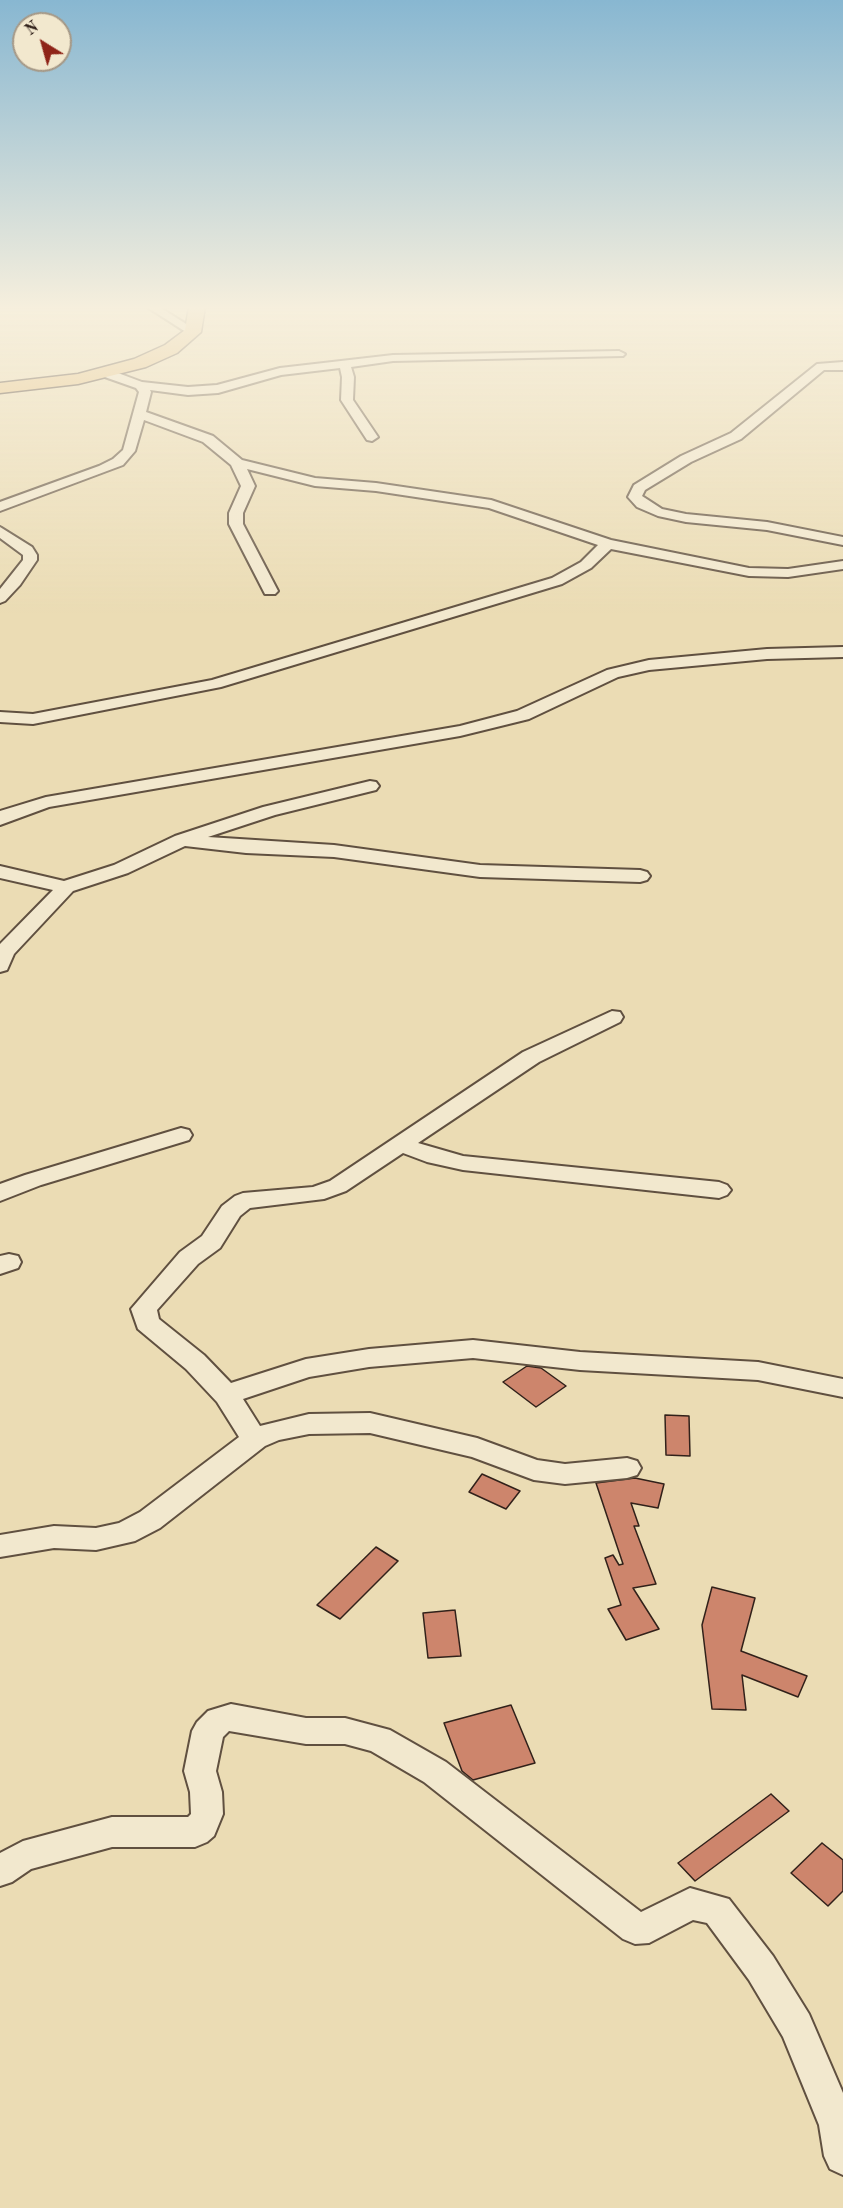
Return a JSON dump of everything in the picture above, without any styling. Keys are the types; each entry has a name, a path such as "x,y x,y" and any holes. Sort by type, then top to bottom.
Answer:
{"street":[{"path":"0,507 85,477 118,462 129,451 141,410"},
{"path":"354,410 372,437"},
{"path":"768,410 736,436 686,459 639,488 635,497 642,504 658,512 686,519 767,526 843,541"},
{"path":"140,414 208,439 237,463 248,486 236,513 236,524 270,591"},
{"path":"237,463 315,482 376,487 491,504 608,544 694,562 770,574 843,565"},
{"path":"0,531 27,550 30,555 30,561 0,598"},
{"path":"0,717 33,718 215,684 557,581 586,565 608,544"},
{"path":"0,819 46,802 460,731 523,715 613,673 649,665 767,654 843,652"},
{"path":"0,966 4,952 66,887 121,869 182,840 269,811 370,786"},
{"path":"182,840 246,848 334,851 480,871 640,876"},
{"path":"0,872 66,887"},
{"path":"255,1439 226,1395 195,1362 147,1323 144,1310 189,1258 211,1242 231,1211 243,1200 316,1194 338,1186 531,1057 612,1017"},
{"path":"0,1193 33,1180 181,1135"},
{"path":"402,1144 463,1163 718,1190"},
{"path":"226,1395 306,1368 369,1358 474,1349 580,1361 758,1371 843,1388"},
{"path":"0,1546 54,1537 96,1539 125,1533 150,1520 255,1439 274,1431 309,1424 370,1423 477,1448 534,1470 565,1474 627,1468"},
{"path":"0,1871 23,1856 112,1832 195,1832 202,1826 207,1814 206,1792 200,1771 208,1731 219,1720 231,1717 306,1731 345,1731 379,1740 435,1772 635,1928 649,1927 690,1904 717,1910 761,1968 796,2025 838,2125 843,2156"}],"building":[{"path":"527,1366 541,1368 566,1386 536,1407 503,1382"},
{"path":"665,1415 689,1416 690,1456 666,1455"},
{"path":"482,1474 520,1491 506,1509 469,1492"},
{"path":"635,1478 664,1484 658,1508 631,1503 639,1526 634,1526 656,1584 633,1588 659,1629 626,1640 608,1609 621,1605 605,1558 613,1555 619,1565 623,1564 596,1483"},
{"path":"376,1547 398,1561 340,1619 317,1605"},
{"path":"712,1587 755,1598 741,1651 807,1676 798,1697 742,1675 746,1710 712,1709 702,1625"},
{"path":"455,1610 461,1656 428,1658 423,1613"},
{"path":"511,1705 535,1763 473,1780 462,1771 444,1723"},
{"path":"771,1794 789,1811 695,1881 678,1863"},
{"path":"822,1843 843,1860 843,1891 828,1906 791,1873"}]}
